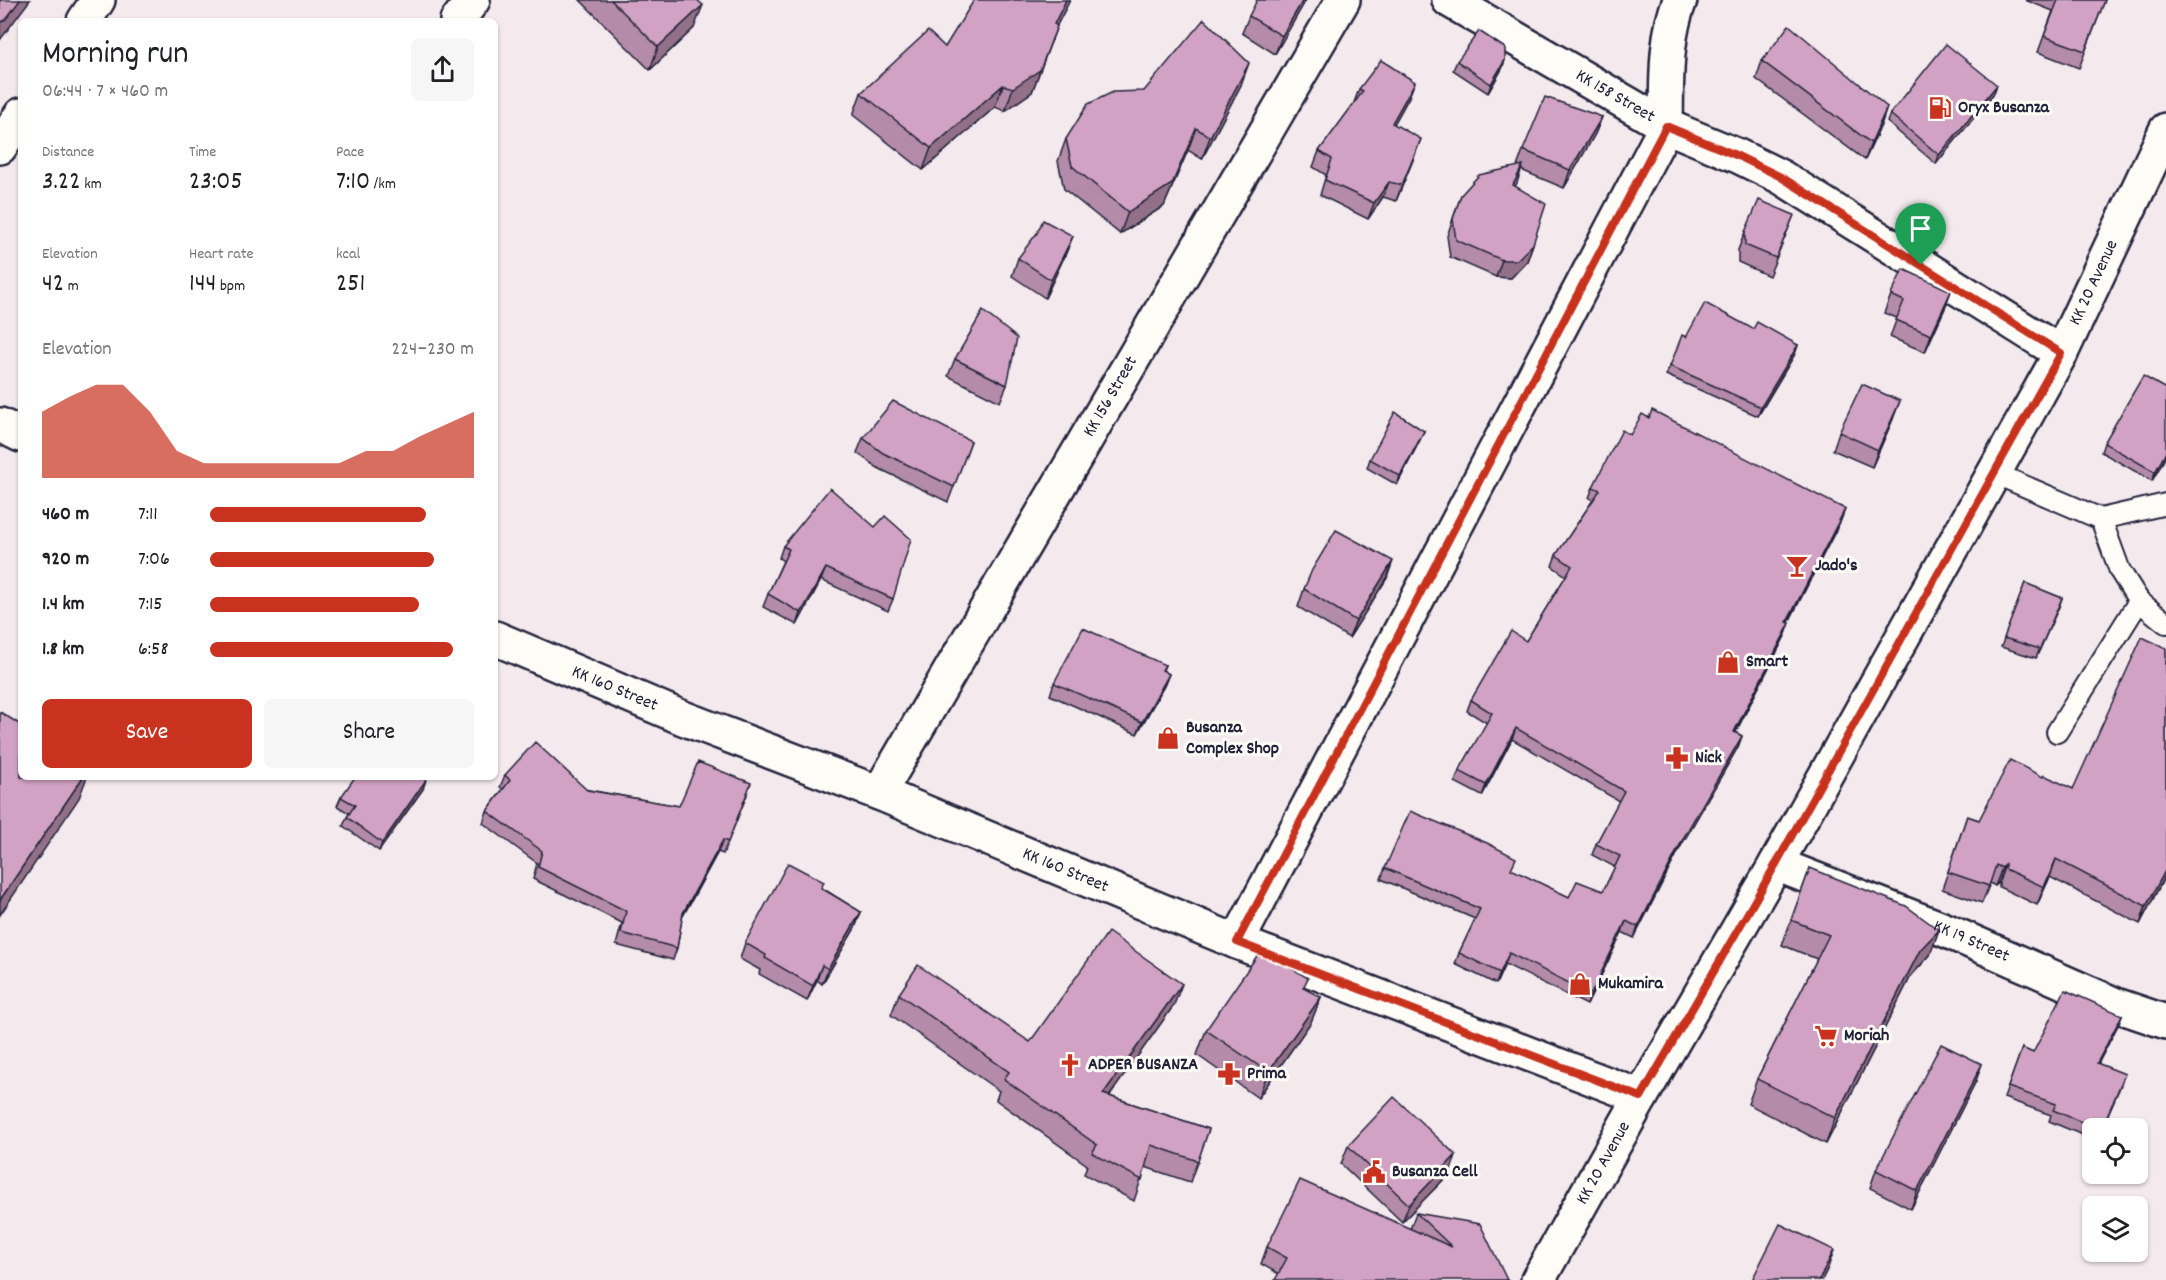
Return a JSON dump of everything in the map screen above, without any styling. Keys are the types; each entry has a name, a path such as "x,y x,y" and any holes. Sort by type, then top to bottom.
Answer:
{"street":[{"path":"86,18 98,0"},
{"path":"459,18 472,0"},
{"name":"KK 156 Street","path":"879,793 1343,0"},
{"name":"KK 158 Street","path":"1449,0 1666,126 1781,177 2061,353"},
{"path":"1237,942 1666,126 1668,56 1675,14 1680,0"},
{"path":"0,147 18,120"},
{"name":"KK 20 Avenue","path":"1538,1280 1776,864 2061,353 2166,130"},
{"path":"0,425 18,434"},
{"name":"KK 160 Street","path":"498,639 683,718 879,793 1237,942 1641,1097"},
{"name":"KK 19 Street","path":"1776,864 1945,930 2116,1005 2166,1022"}],"lane":[{"path":"1994,473 2101,519 2166,504"},
{"path":"2101,519 2120,572 2139,601 2166,623"},
{"path":"2057,732 2139,601"}],"building":[{"path":"0,0 20,0 6,19 0,23"},
{"path":"611,0 697,0 703,5 658,47"},
{"path":"974,0 1066,0 1054,24 1057,26 1040,70 1013,88 1003,85 931,148 861,93 928,31 945,47"},
{"path":"1257,0 1303,0 1282,36 1249,16"},
{"path":"2058,0 2105,0 2085,51 2044,36"},
{"path":"1204,19 1249,63 1210,137 1196,128 1172,184 1128,212 1072,166 1066,139 1088,104 1113,92 1144,91"},
{"path":"1789,25 1887,107 1871,143 1762,61"},
{"path":"1479,31 1505,48 1505,60 1491,84 1457,61"},
{"name":"Oryx Busanza","path":"1946,44 1997,85 1939,155 1890,114"},
{"path":"1381,60 1415,82 1392,123 1421,139 1402,185 1389,182 1374,203 1325,180 1332,159 1319,151 1363,91 1359,89"},
{"path":"1545,97 1602,117 1570,170 1523,150"},
{"path":"1523,165 1513,185 1546,204 1533,244 1517,260 1502,260 1456,240 1453,219 1461,195 1479,175"},
{"path":"1759,200 1794,215 1776,258 1745,245 1745,232"},
{"path":"1043,220 1073,236 1051,280 1018,258 1037,233"},
{"path":"1903,269 1951,291 1931,335 1896,320 1904,301 1891,295"},
{"path":"1705,303 1753,329 1757,322 1798,345 1761,407 1670,366 1682,335 1686,337"},
{"path":"983,311 1017,338 1007,385 955,359"},
{"path":"2143,376 2166,389 2166,452 2155,472 2104,443"},
{"path":"1862,384 1900,401 1878,450 1839,432"},
{"path":"893,401 971,441 954,487 883,453 863,438"},
{"path":"1652,410 1845,509 1734,732 1742,736 1685,835 1638,927 1626,921 1591,994 1509,953 1500,973 1459,953 1480,909 1385,868 1410,811 1487,843 1516,858 1511,869 1569,897 1577,881 1603,891 1620,856 1596,844 1624,791 1516,728 1486,785 1459,771 1492,713 1471,700 1511,631 1526,641 1572,566 1556,555 1600,490 1593,487 1622,430 1630,435 1642,414 1649,418"},
{"path":"1395,412 1424,431 1400,476 1370,459"},
{"path":"830,488 875,527 885,516 911,539 893,599 826,568 801,613 768,594 789,549 783,546"},
{"path":"1336,530 1393,561 1356,621 1304,589 1312,570"},
{"path":"2025,583 2062,598 2040,649 2004,638"},
{"path":"1083,628 1165,665 1162,670 1169,674 1142,722 1054,683"},
{"path":"2142,637 2166,648 2166,869 2146,906 2056,859 2044,887 2005,869 2005,864 2002,868 1996,865 1989,886 1948,872 1967,816 1979,820 2010,760 2073,789"},
{"path":"0,712 18,723 18,780 81,780 0,900"},
{"path":"535,742 587,790 679,806 698,762 751,783 728,842 723,840 683,913 677,948 621,933 626,911 538,867 542,851 487,811 510,780 505,775"},
{"path":"353,780 426,780 382,843 347,817 355,805 341,797"},
{"path":"788,863 824,882 821,888 861,912 828,969 822,965 813,986 765,958 766,955 745,943"},
{"path":"1810,868 1906,906 1939,930 1920,950 1835,1118 1757,1079 1829,935 1791,920"},
{"path":"1108,932 1182,984 1103,1094 1209,1129 1198,1161 1151,1145 1142,1180 1092,1153 1097,1145 1004,1079 1009,1072 899,994 918,965 1030,1042"},
{"path":"1261,950 1308,978 1303,988 1321,997 1268,1072 1206,1030"},
{"path":"2065,990 2122,1015 2097,1063 2125,1074 2106,1118 2082,1118 2082,1122 2053,1110 2056,1104 2008,1087 2022,1048 2033,1053"},
{"path":"1941,1044 1982,1064 1917,1191 1876,1170"},
{"path":"1394,1097 1456,1155 1409,1205 1348,1146"},
{"path":"1300,1180 1452,1247 1416,1213 1480,1224 1507,1280 1275,1280 1287,1258 1267,1247"},
{"path":"1780,1224 1834,1250 1819,1280 1752,1280"}],"place":[{"name":"Oryx Busanza","path":"1940,108"},
{"name":"Jado's","path":"1797,566"},
{"name":"Smart","path":"1728,662"},
{"name":"Busanza Complex Shop","path":"1168,738"},
{"name":"Nick","path":"1677,758"},
{"name":"Mukamira","path":"1580,984"},
{"name":"Moriah","path":"1826,1036"},
{"name":"ADPER BUSANZA","path":"1070,1065"},
{"name":"Prima","path":"1229,1074"},
{"name":"Busanza Cell","path":"1374,1172"}],"route":[{"path":"1666,126 1781,177 1921,265 2061,353 1776,864 1641,1097 1237,942 1666,126"}]}
